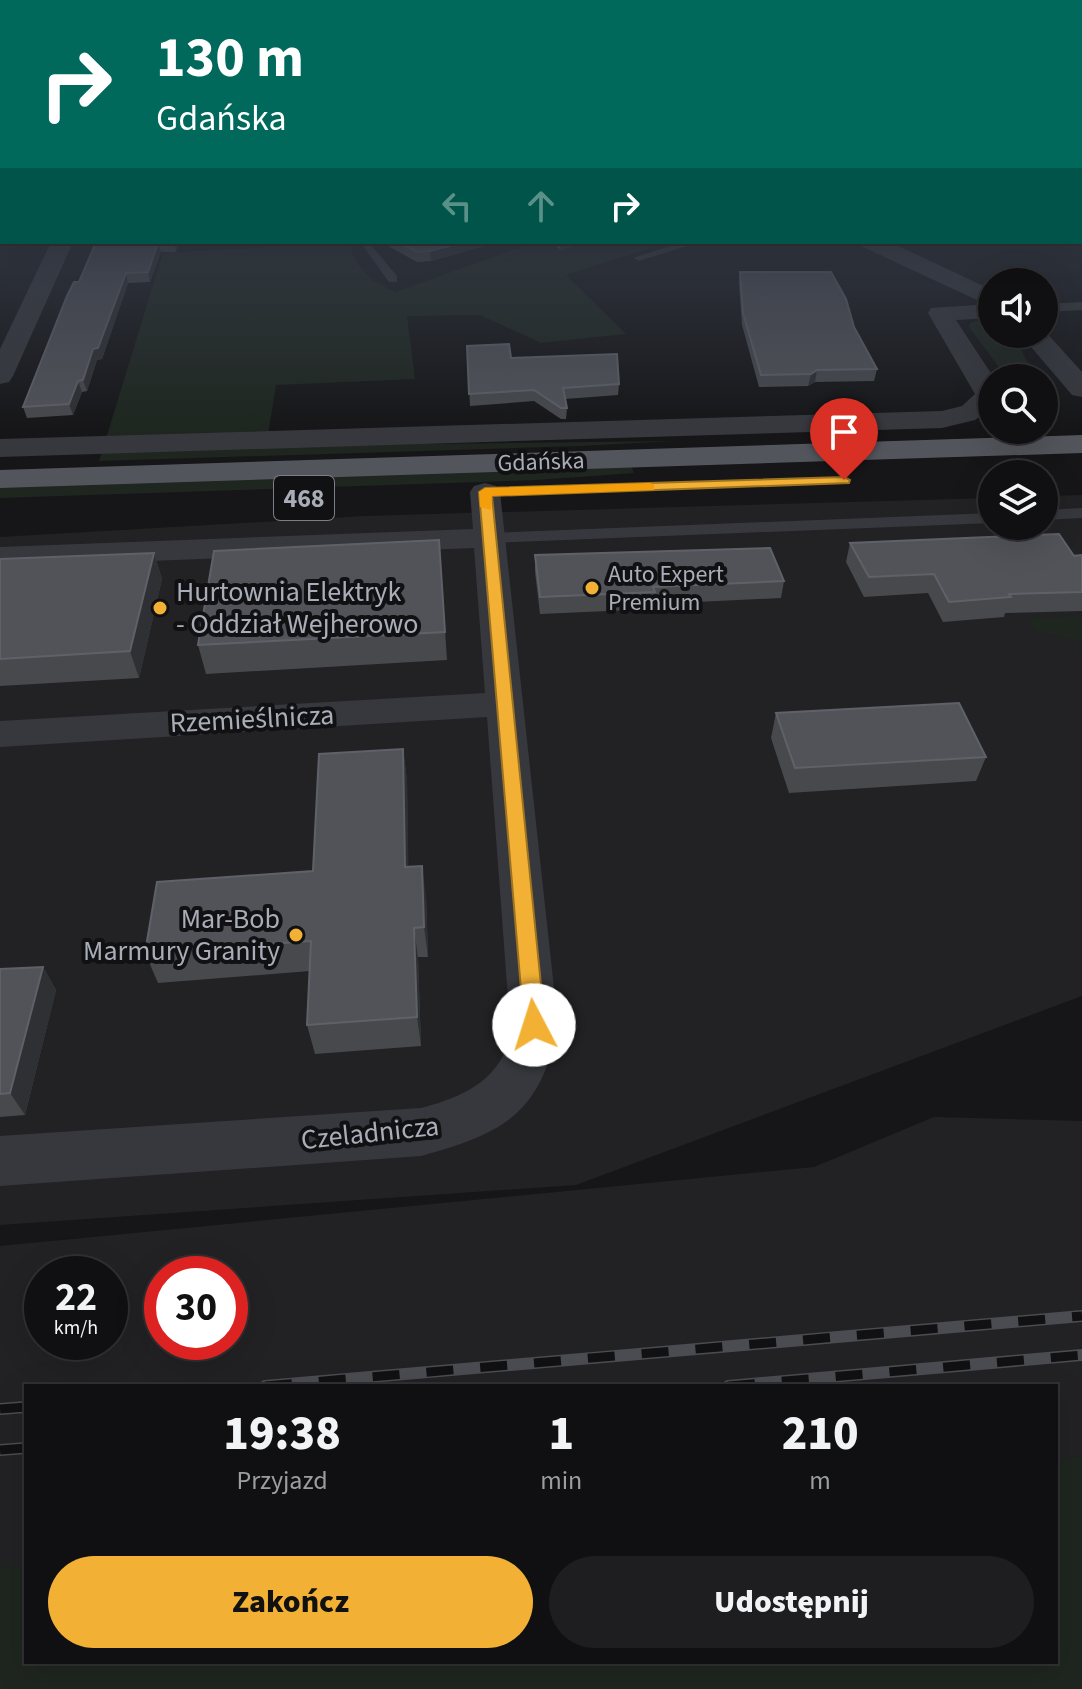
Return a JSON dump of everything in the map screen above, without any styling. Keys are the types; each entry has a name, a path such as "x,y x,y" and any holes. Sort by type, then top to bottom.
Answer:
{"main road":[{"name":"Gdańska","path":"0,479 1082,444"},
{"path":"1058,474 1082,473"},
{"name":"Gdańska","path":"0,508 978,476"}],"street":[{"path":"0,376 47,275"},
{"path":"943,275 978,293"},
{"path":"0,448 933,421 965,416 980,407 988,394 940,313 978,312"},
{"path":"1045,348 1082,389"},
{"name":"Czeladnicza","path":"0,1161 421,1132 467,1120 502,1095 526,1064 534,1025 485,492"},
{"path":"0,557 489,538"},
{"name":"Rzemieślnicza","path":"0,734 504,704"}],"lane":[{"path":"390,275 393,279"},
{"path":"1058,307 1082,306"},
{"path":"1058,514 1082,513"},
{"path":"489,538 978,519"}],"shaded area":[{"path":"156,275 368,275 396,292 443,275 567,275 626,334 541,343 480,315 407,316 415,379 276,385 268,435 426,444 675,441 580,446 99,461"},
{"path":"978,321 978,339 969,327 970,323"},
{"path":"985,348 1020,348 1030,364 997,364"},
{"path":"631,466 634,473 537,480 0,498 0,486"},
{"path":"1082,495 1082,996 576,1185 0,1225 0,537 365,516 978,498 978,540 1058,540 1058,496"},
{"path":"1082,616 1082,642 1035,631 1027,618"},
{"path":"934,1117 1082,1121 1082,1475 1058,1478 1058,1384 24,1384 24,1578 0,1581 0,1246 814,1167"},
{"path":"1082,1457 1082,1689 0,1689 0,1567 24,1565 24,1664 1058,1664 1058,1460"}],"building":[{"path":"82,275 125,275 98,348 93,349 83,380 78,381 69,404 23,407 67,296 74,282 79,282"},
{"path":"740,275 833,275 846,299 854,327 877,369 761,375 743,313"},
{"path":"509,344 511,358 617,354 619,384 563,388 567,408 561,408 534,390 469,394 467,346"},
{"path":"1058,534 1074,556 1082,555 1082,592 1009,594 1011,597 949,602 934,574 869,577 850,543 978,537 978,540 1058,540"},
{"path":"439,540 445,632 198,645 214,551"},
{"path":"770,548 784,581 653,587 655,592 540,597 535,555"},
{"path":"154,553 130,651 0,659 0,559"},
{"path":"959,703 986,757 795,768 776,713"},
{"name":"Mar-Bob Marmury Granity","path":"403,749 405,867 422,866 424,927 414,928 417,1017 307,1025 311,941 145,953 157,882 313,871 319,754"},
{"path":"43,967 10,1093 0,1094 0,969"}],"railway":[{"path":"288,1384 1082,1316"},
{"path":"751,1384 1082,1355"},
{"path":"0,1409 24,1407"},
{"path":"0,1450 24,1448"}],"slow traffic":[{"path":"487,507 485,492 649,487"}],"place":[{"name":"Auto Expert Premium","path":"592,588"},
{"name":"Hurtownia Elektryk - Oddział Wejherowo","path":"160,608"},
{"name":"Mar-Bob Marmury Granity","path":"296,935"}],"route":[{"path":"534,1025 485,492 844,480"}]}
